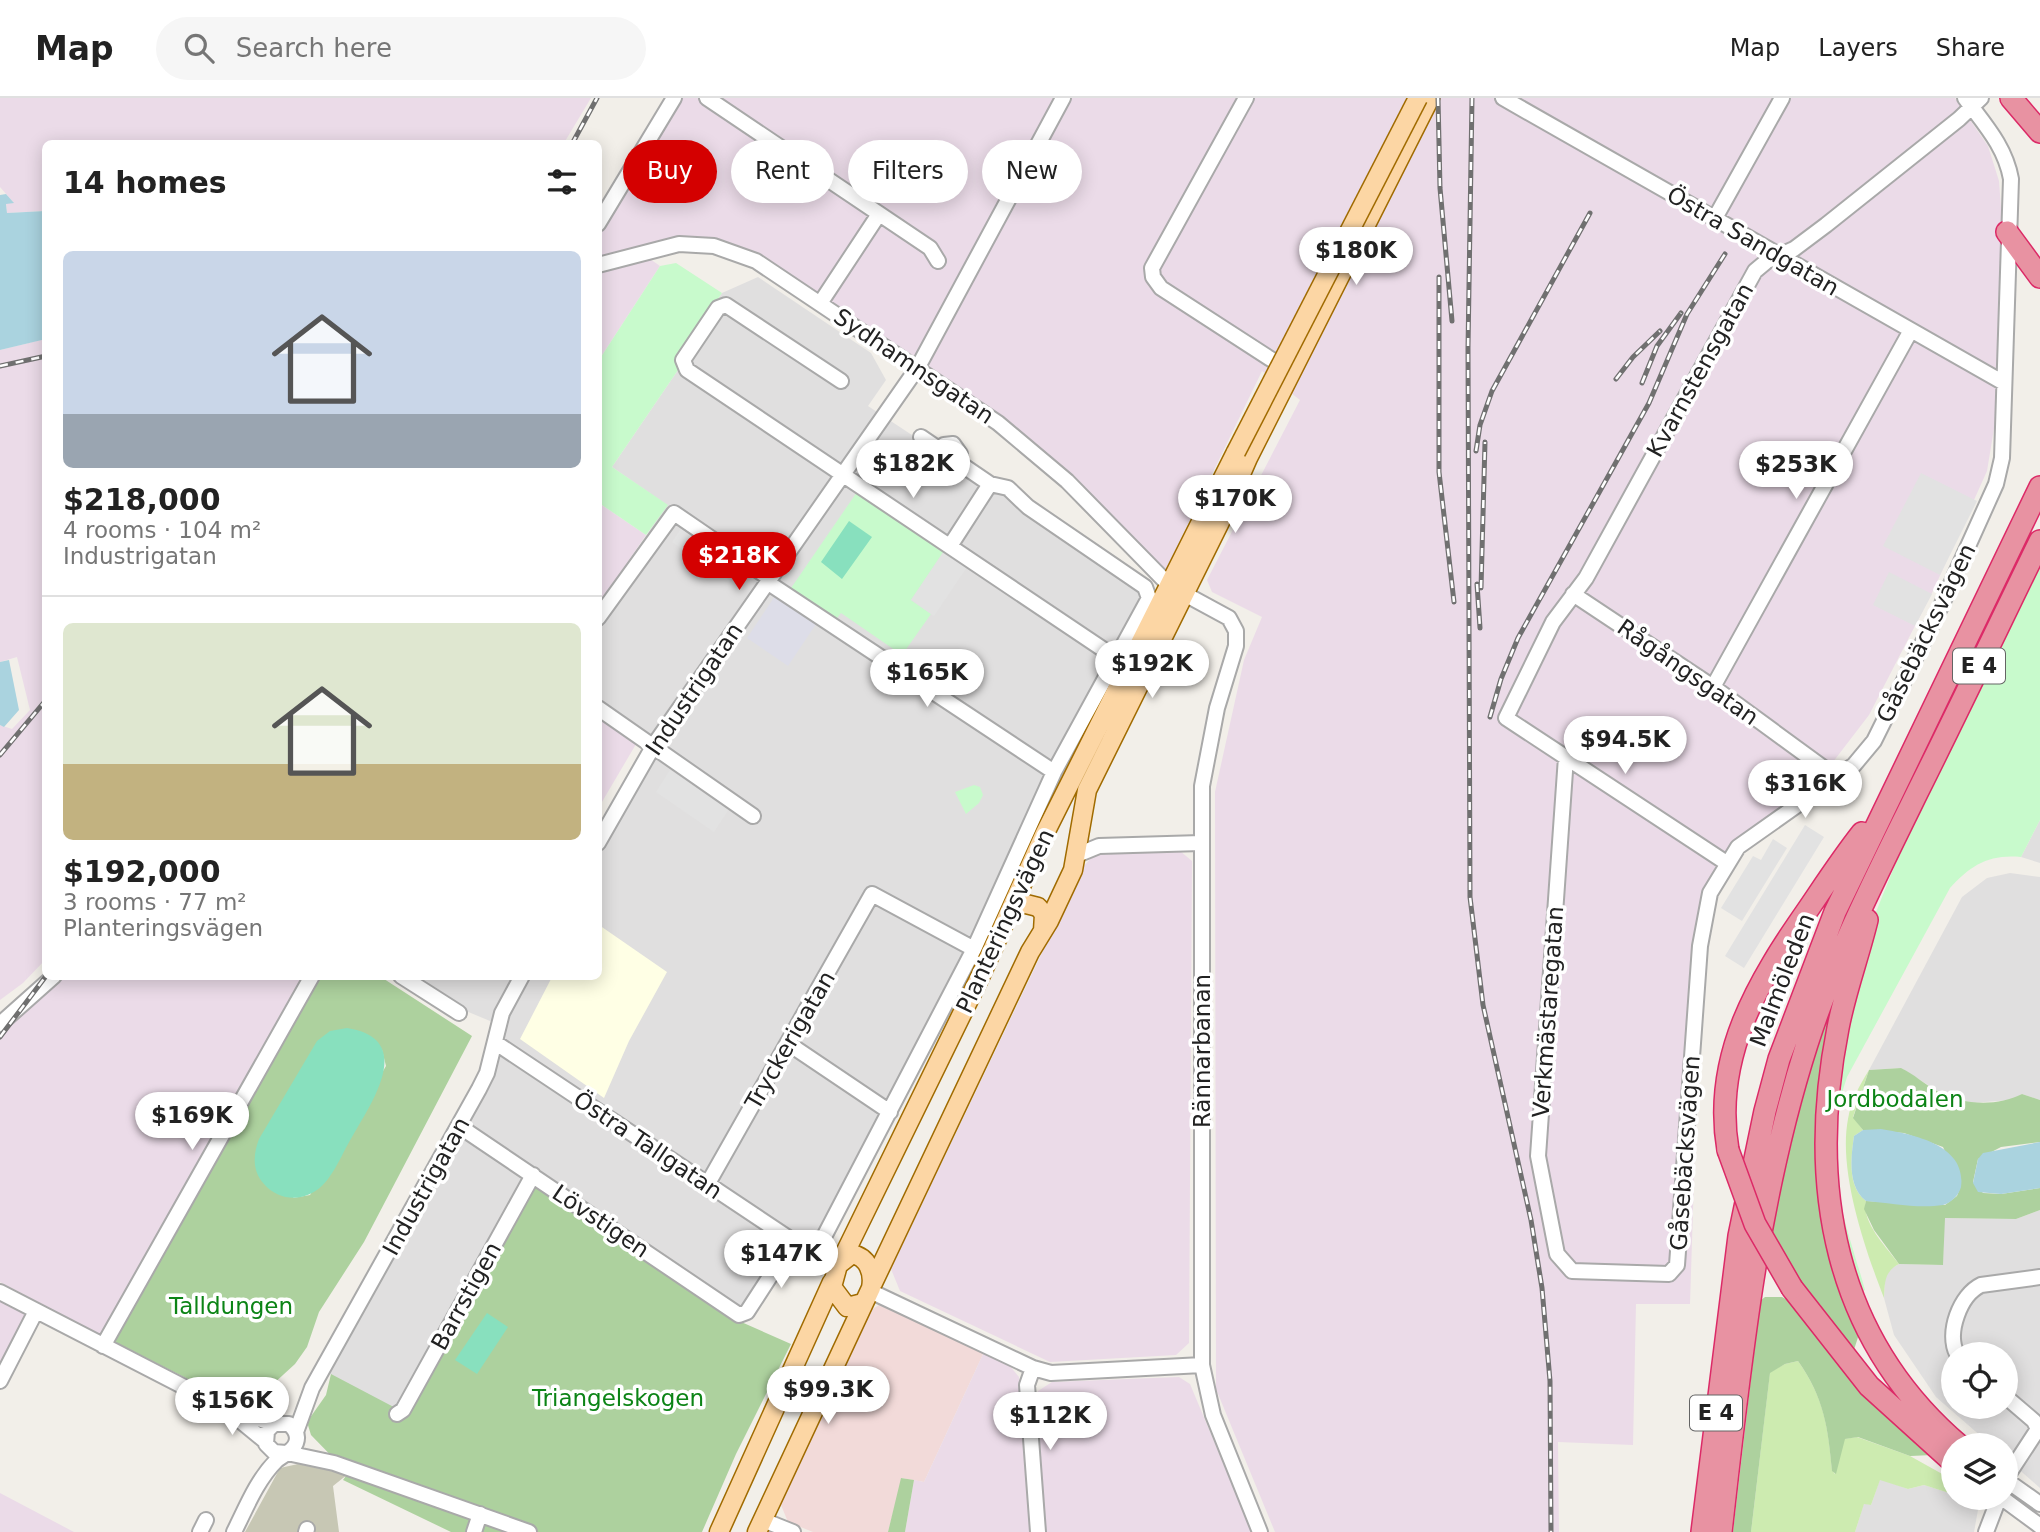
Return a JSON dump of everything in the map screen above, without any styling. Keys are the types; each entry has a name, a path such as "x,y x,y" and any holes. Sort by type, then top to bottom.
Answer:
{"highway":[{"path":"2011,98 2040,132"},
{"path":"2028,98 2040,112"},
{"path":"2007,232 2040,277"},
{"name":"Malmöleden","path":"1720,1532 1749,1299 1765,1206 1785,1116 1807,1042 1825,964 1887,803 2040,487"},
{"name":"Malmöleden","path":"1702,1532 1728,1306 1751,1174 1779,1059 1825,964 1878,870 2040,541"},
{"path":"1887,803 1855,841 1790,935 1749,1004 1729,1057 1724,1123 1728,1150 1751,1217 1792,1288 1869,1386 1941,1451"},
{"path":"1878,870 1838,1029 1824,1126 1825,1175 1834,1237 1846,1281 1864,1322 1917,1403 1947,1433"}],"main road":[{"path":"1176,590 1418,98"},
{"path":"1242,455 1430,98"},
{"name":"Planteringsvägen","path":"760,1526 1030,951 1043,931 1073,870 1077,855 1078,828 1087,790 1176,590"},
{"name":"Planteringsvägen","path":"719,1532 838,1268 1006,920 1045,833 1176,590"},
{"path":"1006,920 1017,907 1025,903 1038,907 1044,914 1043,931"},
{"path":"852,1254 859,1255 868,1264 869,1292 847,1307 834,1292 838,1268 852,1254"}],"street":[{"path":"602,217 674,98"},
{"path":"707,98 930,248 938,261"},
{"name":"Industrigatan","path":"602,836 654,745 918,367 1063,98"},
{"path":"1246,98 1152,268 1158,285 1276,362 1286,360 1300,347 1425,98"},
{"name":"Östra Sandgatan","path":"1503,98 1910,332 2004,383"},
{"path":"1715,218 1782,98"},
{"name":"Gåsebäcksvägen","path":"1669,1274 1677,1265 1700,946 1710,893 1726,862 1738,847 1862,757 1883,725 1996,484 2002,458 2007,232 2011,179 2007,159 1973,101"},
{"name":"Kvarnstensgatan","path":"1566,757 1506,718 1553,622 1586,578 1755,271 1794,249 1826,225 1973,101"},
{"path":"821,302 879,214"},
{"name":"Sydhamnsgatan","path":"602,261 667,245 715,246 756,261 918,367 1029,447 1095,508 1176,590"},
{"path":"841,381 726,305 718,308 683,363 698,377 1116,658"},
{"path":"1713,687 1910,332"},
{"path":"921,438 990,484 950,546"},
{"name":"Planteringsvägen","path":"814,1254 974,949 1054,772 1149,594 1145,587 1028,507 1008,488 990,484"},
{"path":"602,612 674,513 768,580 1054,772"},
{"name":"Rännarbanan","path":"1176,590 1229,618 1236,631 1236,646 1205,764 1201,843 1202,1365 1213,1415 1260,1532"},
{"name":"Rågångsgatan","path":"1573,594 1713,687 1836,777"},
{"path":"602,711 753,816"},
{"path":"1566,757 1726,862"},
{"name":"Verkmästaregatan","path":"1566,757 1538,1156 1557,1254 1572,1271 1669,1274"},
{"name":"Planteringsvägen","path":"1077,855 1099,846 1201,843"},
{"name":"Tryckerigatan","path":"707,1185 872,894 974,949"},
{"path":"0,1024 50,980"},
{"path":"103,1346 310,980"},
{"path":"407,980 459,1013"},
{"name":"Industrigatan","path":"296,1433 312,1388 487,1073 502,1013 520,980"},
{"name":"Östra Tallgatan","path":"496,1043 707,1185 838,1268"},
{"path":"789,1044 890,1112"},
{"name":"Lövstigen","path":"459,1126 743,1315 793,1241"},
{"name":"Barrstigen","path":"397,1415 403,1410 533,1175"},
{"path":"1954,1342 1959,1308 1972,1289 1981,1285 2040,1278"},
{"path":"0,1292 225,1408 275,1423 289,1424 296,1433 334,1462"},
{"path":"869,1292 1033,1368 1051,1373 1202,1365"},
{"path":"0,1381 36,1311"},
{"path":"1033,1368 1027,1385 1038,1532"},
{"name":"Industrigatan","path":"275,1423 312,1388"},
{"path":"2018,1407 2034,1421 2038,1429 2018,1460"},
{"path":"225,1408 274,1452 334,1462 529,1532"},
{"path":"257,1486 267,1431 275,1423"},
{"path":"234,1532 257,1486 295,1446 296,1433"},
{"path":"2018,1488 2040,1504"},
{"path":"1986,1532 1996,1510"},
{"path":"2018,1510 2040,1526"},
{"path":"474,1532 480,1514"},
{"path":"760,1526 793,1532"}],"shaded area":[{"path":"0,98 591,98 566,140 42,140 42,211 7,213 6,203 13,202 0,187"},
{"path":"678,98 1955,98 1988,146 1999,181 2003,233 2001,386 1987,471 1934,589 1869,715 1813,788 1775,811 1736,845 1708,892 1698,1053 1690,1304 1636,1304 1633,1445 1558,1442 1559,1532 1275,1532 1216,1389 1215,792 1244,660 1262,617 1212,592 1207,580 1300,400 1262,371 1165,571 1070,478 730,246 602,259 602,228 623,192 623,203 717,203 717,140 653,140"},
{"path":"643,254 660,266 602,355 602,267"},
{"path":"758,277 871,353 886,380 868,406 1144,588 1148,594 1111,652 1051,766 971,950 814,1251 793,1238 745,1311 407,1415 324,1371 459,1131 502,1026 466,1011 418,980 602,980 602,844 656,745 602,708 602,600 667,505 612,467 678,370 675,362 722,293"},
{"path":"42,340 42,963 23,983 0,1000 0,725 12,729 30,710 17,657 0,662 0,350"},
{"path":"1921,473 1977,501 1940,575 1883,546"},
{"path":"602,505 646,535 602,600"},
{"path":"684,524 725,553 720,561 736,572 729,582 672,542"},
{"path":"944,551 967,567 934,616 911,600"},
{"path":"1889,572 1932,594 1915,626 1873,605"},
{"path":"779,590 820,618 788,666 747,638"},
{"path":"602,715 639,739 602,802"},
{"path":"670,770 729,809 714,832 656,792"},
{"path":"2040,820 2040,863 2021,857"},
{"path":"1805,825 1824,837 1744,968 1725,956"},
{"path":"1773,839 1787,848 1742,921 1721,908 1753,856 1761,860"},
{"path":"1180,851 1192,861 1189,1343 1176,1355 1050,1362 900,1291 891,1269 1083,867 1092,857 1104,853"},
{"path":"2010,873 2040,877 2040,1100 2022,1094 2011,1100 1972,1103 1939,1092 1901,1068 1869,1070 1962,897 1987,878"},
{"path":"602,927 667,972 629,1041 604,1098 520,1039 550,980 602,980"},
{"path":"61,980 304,980 103,1336 0,1282 0,1033"},
{"path":"2040,1210 2040,1488 2018,1469 2018,1433 1977,1433 1961,1419 2018,1419 2018,1342 1941,1342 1941,1401 1894,1335 1884,1298 1885,1278 1890,1269 1899,1264 1943,1265 1944,1218 2016,1219"},
{"path":"0,1298 28,1313 0,1369"},
{"path":"879,1305 984,1352 924,1482 902,1478 888,1532 813,1532 788,1522 781,1505 784,1499 780,1496 868,1312"},
{"path":"984,1352 1009,1365 1019,1377 1032,1532 905,1532 914,1480 924,1482"},
{"path":"1179,1377 1190,1384 1252,1532 1044,1532 1035,1405 1038,1391 1052,1382"},
{"path":"298,1464 348,1474 333,1486 339,1532 245,1532 280,1468"},
{"path":"1880,1479 1908,1489 1924,1485 1941,1490 1941,1510 1978,1510 1974,1532 1855,1532 1864,1503 1871,1505"},
{"path":"0,1493 74,1532 0,1532"}],"green space":[{"path":"676,263 722,293 675,362 678,370 612,467 668,505 646,535 602,505 602,355 660,266"},
{"path":"857,492 944,551 911,600 931,614 902,655 841,613 834,622 789,591"},
{"path":"849,521 872,537 842,579 821,562"},
{"path":"2040,562 2040,820 2021,857 1990,859 1973,867 1950,888 1847,1077 1834,1124 1837,1187 1865,1290 1858,1293 1829,1161 1843,1045 1876,912 1907,835"},
{"path":"974,785 980,787 983,795 979,803 966,814 955,792"},
{"name":"Talldungen","path":"313,980 386,980 472,1036 364,1242 319,1312 307,1347 295,1364 260,1396 249,1410 113,1341","holes":["382,1050 386,1066 310,1195 293,1198"]},
{"path":"1836,992 1824,1086 1860,1331 1852,1356 1804,1293 1770,1235 1807,1076"},
{"path":"347,1028 368,1034 380,1045 384,1058 383,1074 377,1090 335,1168 319,1189 306,1196 293,1198 274,1193 257,1174 255,1157 259,1139 317,1041 330,1031"},
{"name":"Jordbodalen","path":"1901,1068 1937,1091 1968,1102 2002,1101 2022,1094 2040,1100 2040,1142 2001,1147 1978,1159 1973,1182 1983,1193 2001,1194 2040,1188 2040,1210 2016,1219 1945,1218 1943,1265 1899,1264 1874,1230 1864,1209 1866,1201 1945,1205 1957,1196 1961,1185 1943,1147 1904,1133 1863,1130 1853,1118 1869,1070"},
{"path":"1869,1070 1853,1117 1863,1130 1854,1136 1852,1171 1856,1188 1866,1201 1865,1209 1871,1226 1899,1264 1888,1274 1884,1298 1855,1210 1847,1162 1849,1112"},
{"name":"Triangelskogen","path":"539,1187 739,1321 791,1344 736,1454 702,1532 451,1532 343,1480 348,1473 311,1435 307,1422 326,1395 331,1374 407,1414 530,1190"},
{"path":"1765,1297 1782,1297 1793,1303 1839,1365 1933,1455 1910,1456 1858,1437 1845,1439 1836,1474 1832,1471 1829,1440 1814,1388 1798,1361 1785,1364 1770,1373 1751,1532 1733,1532 1760,1301"},
{"path":"487,1313 508,1327 477,1374 455,1360"},
{"path":"1798,1361 1814,1387 1823,1413 1832,1470 1835,1474 1844,1439 1857,1437 1910,1456 1941,1473 1941,1490 1924,1485 1908,1489 1880,1480 1871,1505 1864,1504 1855,1532 1751,1532 1770,1372"},
{"path":"901,1478 914,1480 905,1532 888,1532"}],"water":[{"path":"6,194 14,203 6,204 7,213 42,211 42,340 0,350 0,195"},
{"path":"9,660 19,710 4,727 0,725 0,662"},
{"path":"1881,1129 1921,1138 1946,1151 1961,1172 1961,1187 1954,1198 1946,1204 1934,1206 1866,1201 1860,1195 1853,1179 1851,1162 1854,1136 1863,1130"},
{"path":"2040,1142 2040,1188 2001,1194 1978,1192 1973,1183 1978,1159 1983,1153"}],"railway":[{"path":"574,140 597,98"},
{"path":"1438,98 1440,188 1452,321"},
{"path":"1472,98 1468,348 1470,897 1483,1005 1531,1220 1542,1288 1550,1381 1551,1532"},
{"path":"1476,451 1480,425 1492,391 1590,213"},
{"path":"1490,717 1501,679 1518,638 1649,403 1687,314 1725,254"},
{"path":"1439,277 1439,472 1454,602"},
{"path":"1642,383 1657,346 1681,313"},
{"path":"1616,379 1633,357 1660,331"},
{"path":"0,366 42,357"},
{"path":"1481,588 1485,442"},
{"path":"1477,584 1480,628"},
{"path":"0,755 42,705"},
{"path":"0,1037 43,980"}]}
